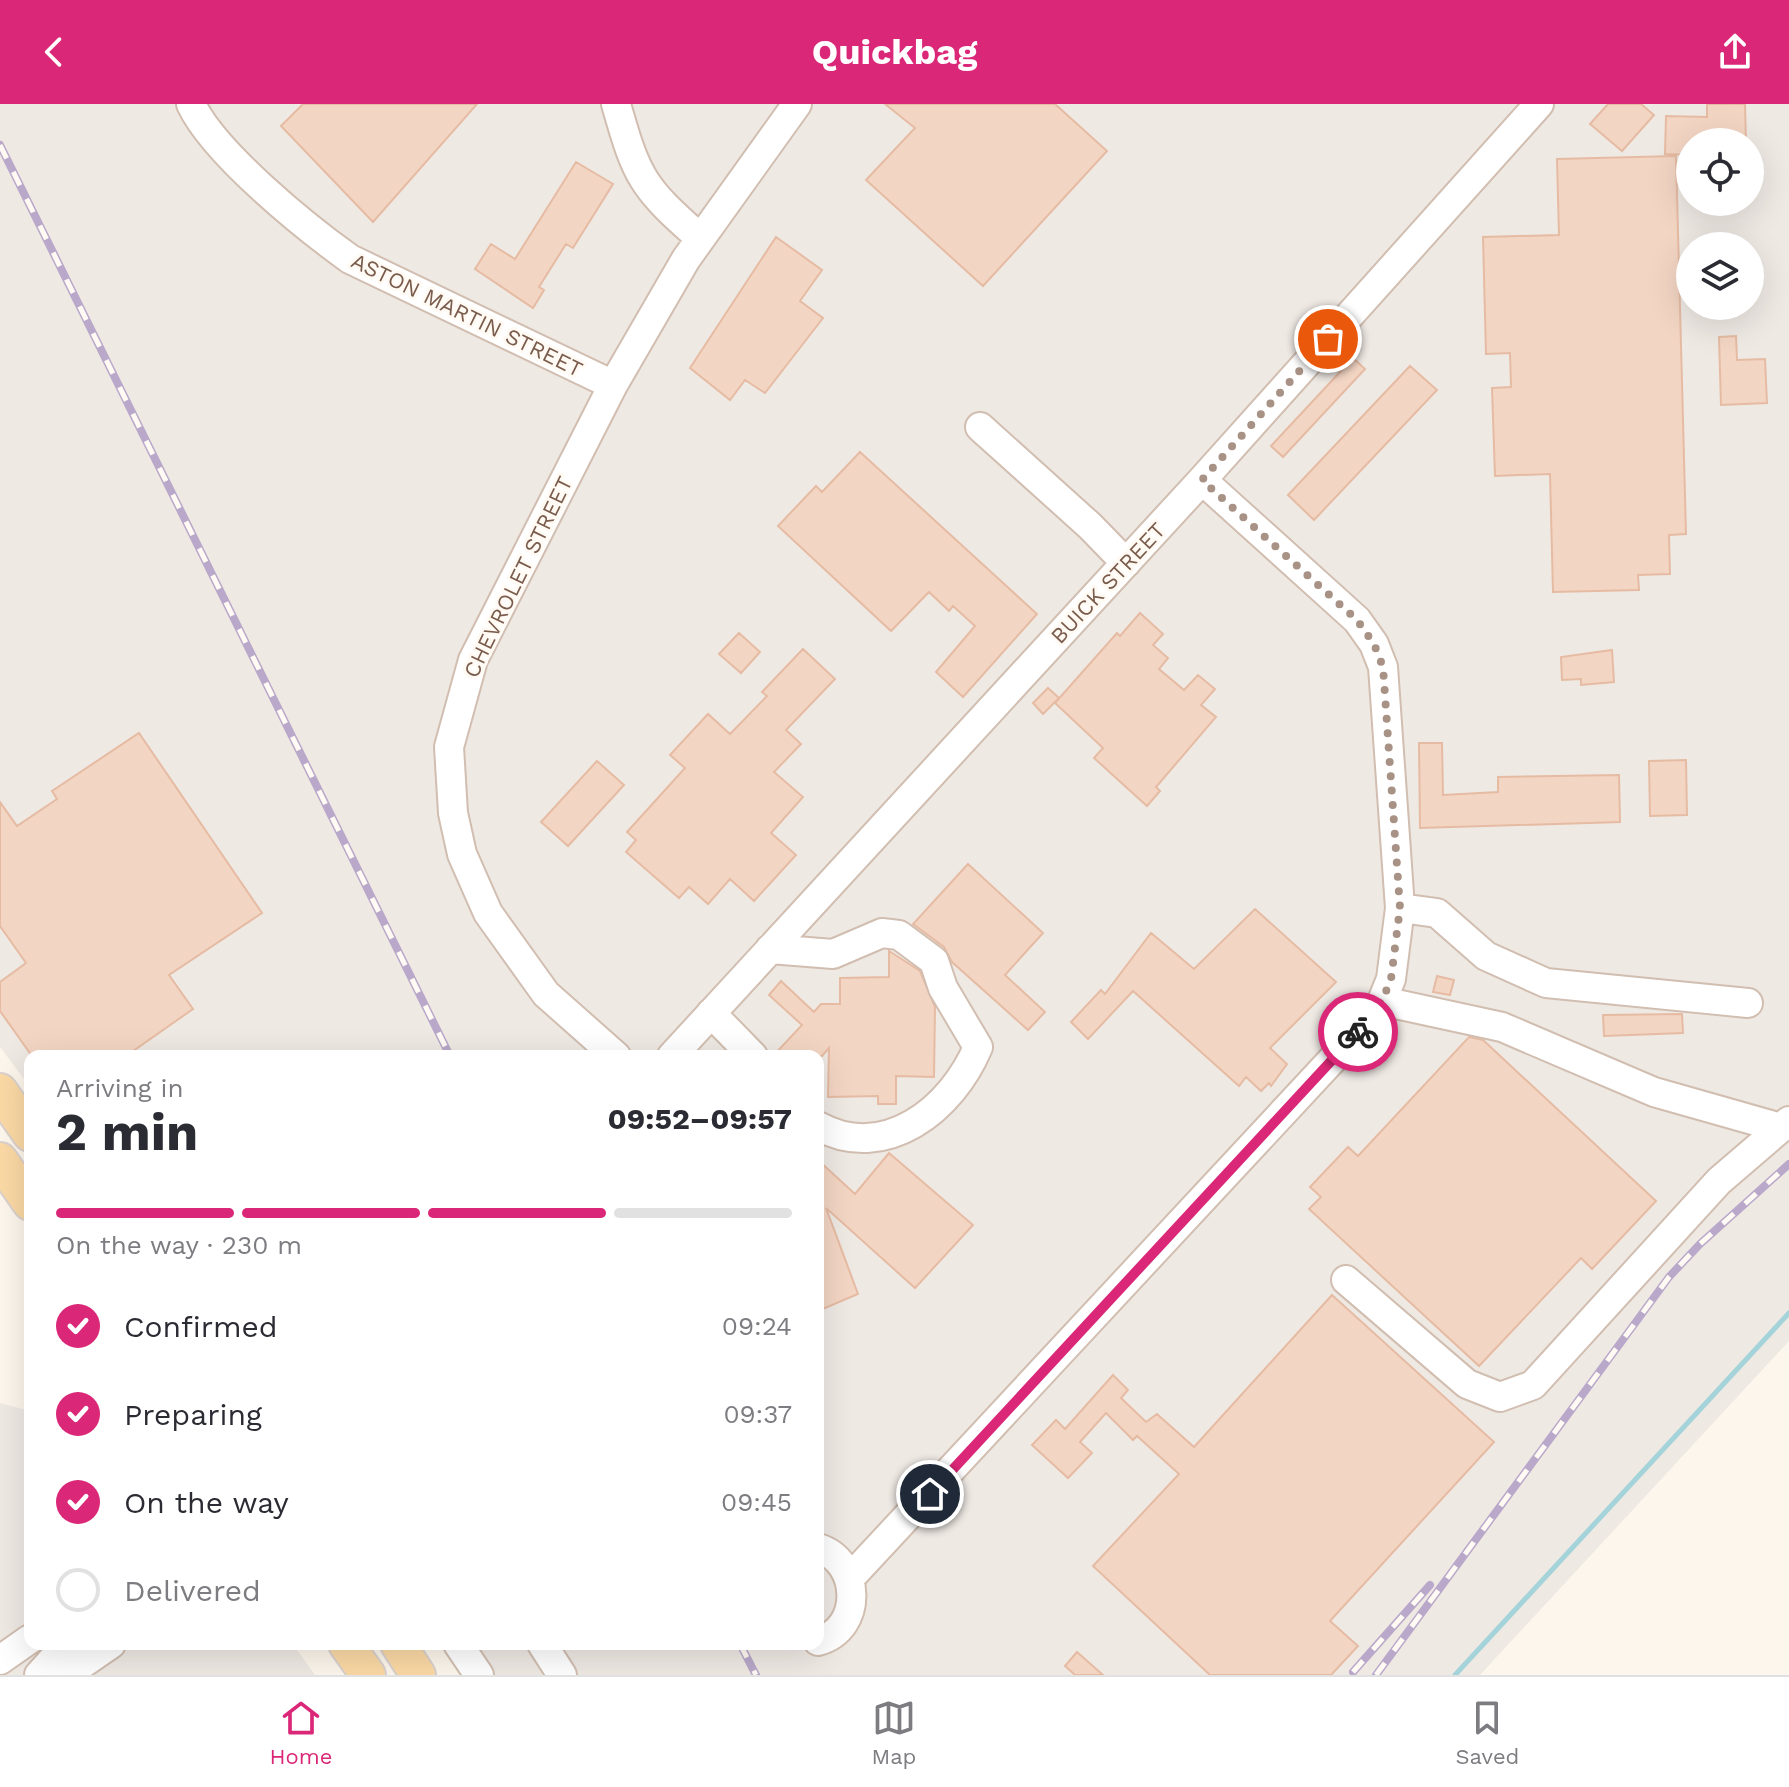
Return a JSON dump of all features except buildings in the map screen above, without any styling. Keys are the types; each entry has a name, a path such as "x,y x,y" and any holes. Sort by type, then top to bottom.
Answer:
{"main road":[{"path":"0,1091 24,1125"},
{"path":"0,1160 24,1194"},
{"path":"350,1650 368,1675"}],"lane":[{"name":"ASTON MARTIN STREET","path":"191,104 211,138 323,240 350,259 613,385"},
{"path":"616,104 632,159 645,186 700,238"},
{"name":"CHEVROLET STREET","path":"609,1050 546,994 488,913 462,854 453,813 449,747 473,660 613,385 700,238 797,104"},
{"name":"BUICK STREET","path":"677,1050 1202,480 1539,104"},
{"path":"980,427 1090,526 1126,563"},
{"path":"850,1578 1348,1044 1382,1001 1395,959 1400,908 1383,667 1374,644 1357,620 1202,480"},
{"path":"1400,908 1437,913 1486,956 1546,983 1748,1003"},
{"path":"770,949 833,954 882,933 899,935 934,961 943,988 978,1047 968,1071 941,1102 903,1132 876,1140 857,1140 824,1129"},
{"path":"1382,1001 1512,1030 1654,1092 1785,1125"},
{"path":"711,1013 747,1050"},
{"path":"1346,1280 1467,1384 1500,1397 1533,1385 1719,1181 1785,1125"},
{"path":"824,1552 841,1562 850,1578 853,1595 849,1613 839,1629 824,1638"},
{"path":"0,1660 24,1643"},
{"path":"39,1675 62,1650"},
{"path":"66,1675 102,1650"},
{"path":"462,1650 479,1675"},
{"path":"546,1650 562,1675"}],"shaded area":[{"path":"0,104 1789,104 1789,1341 1480,1675 463,1675 444,1650 824,1650 824,1050 24,1050 24,1079 0,1047"},
{"path":"0,1403 24,1409 24,1650 297,1650 315,1675 0,1675"}],"waterway":[{"path":"1455,1675 1789,1313"}],"railway":[{"path":"0,145 447,1050"},
{"path":"1376,1675 1669,1277 1700,1244 1789,1164"},
{"path":"1353,1672 1430,1585"},
{"path":"743,1650 756,1675"}],"way so far":[{"path":"1328,339 1202,480 1357,620 1374,644 1383,667 1400,908 1391,979 1382,1001 1358,1032"}],"route":[{"path":"930,1494 1358,1032"}]}
